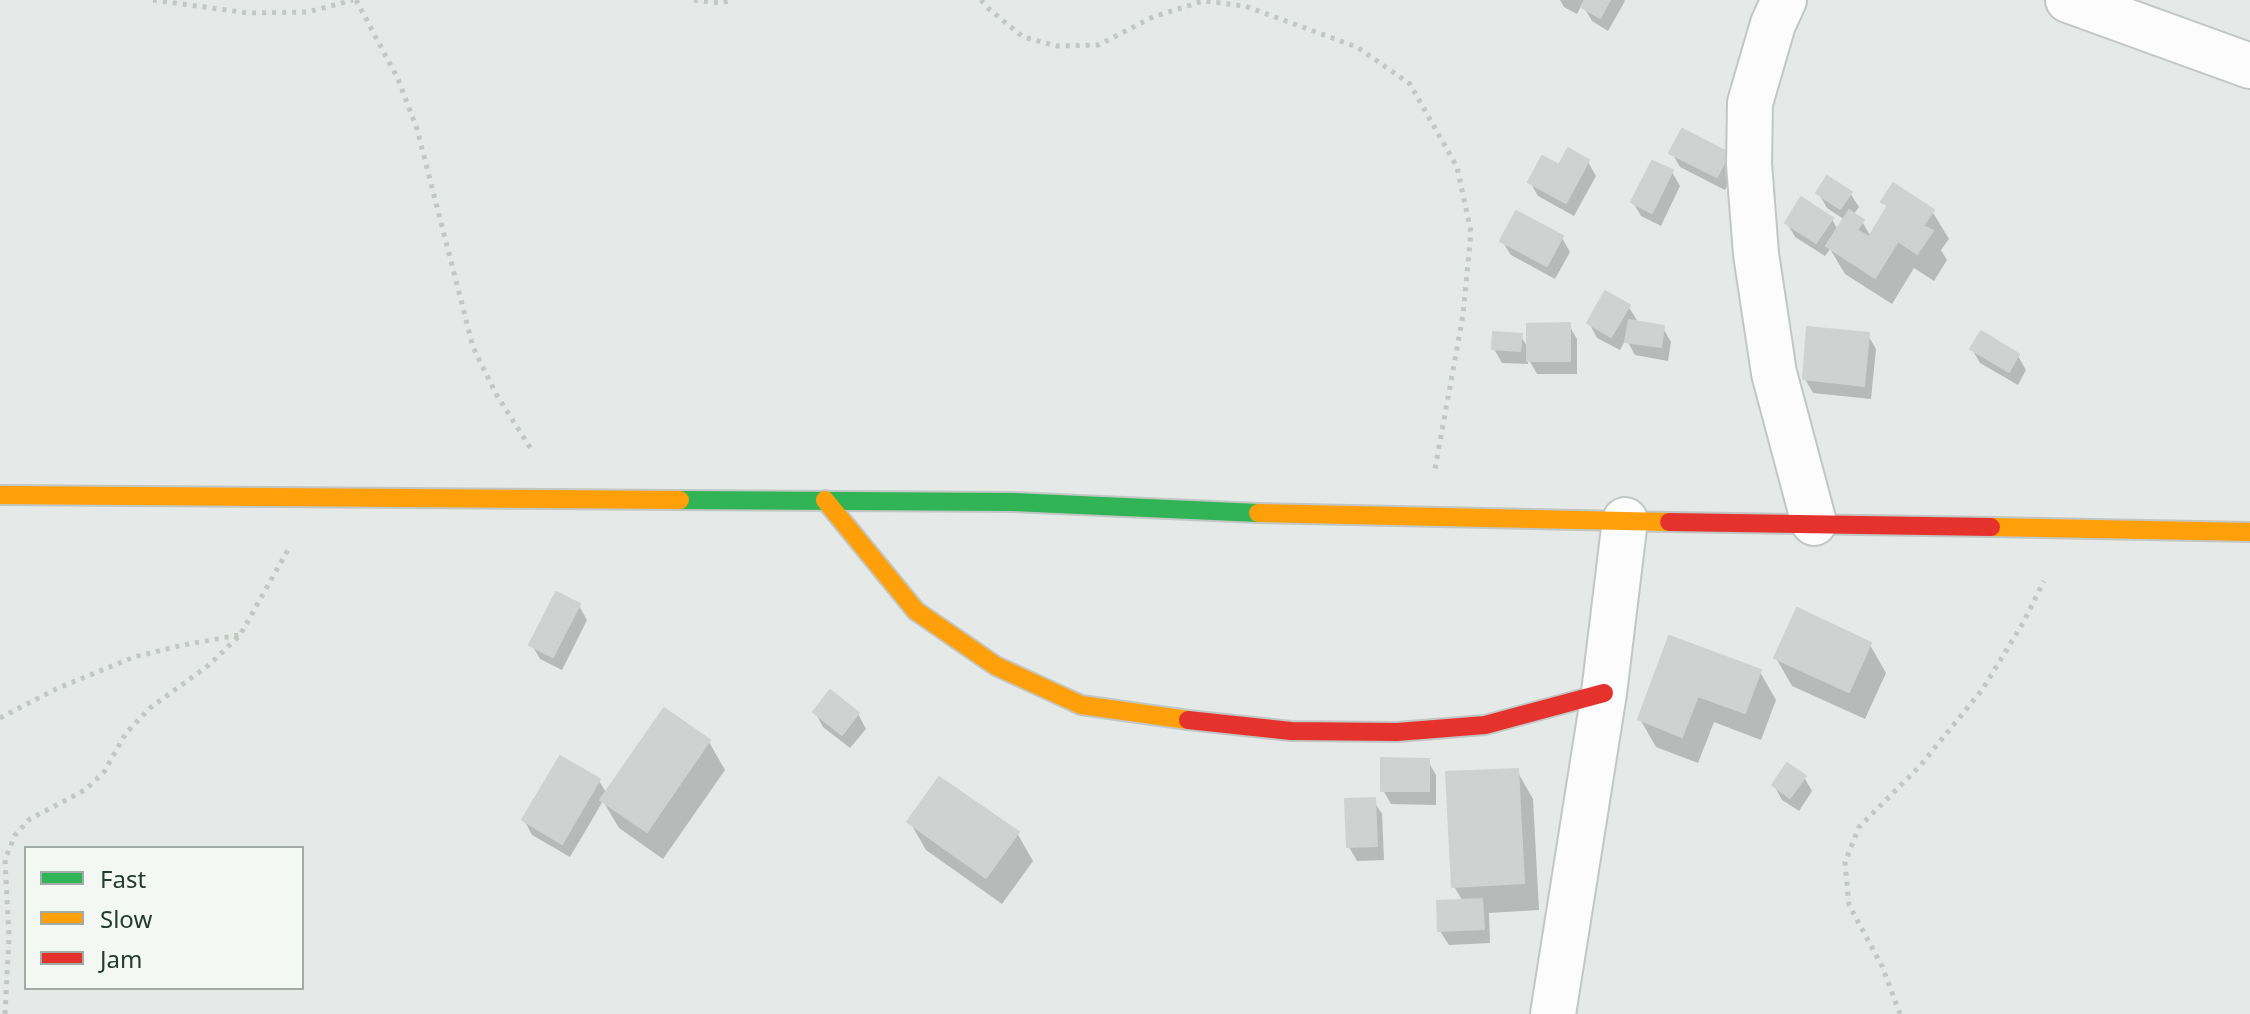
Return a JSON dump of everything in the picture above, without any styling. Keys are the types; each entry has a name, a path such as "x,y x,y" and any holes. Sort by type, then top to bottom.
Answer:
{"street":[{"path":"1784,0 1773,24 1750,103 1749,164 1756,254 1774,373 1814,523"},
{"path":"2068,0 2250,66"},
{"path":"0,495 1013,502 1296,515 2250,532"},
{"path":"825,500 916,611 996,666 1081,705 1291,731 1397,732 1485,725 1604,693"},
{"path":"1553,1014 1604,693 1625,520"}],"path":[{"path":"153,0 248,13 308,12 354,0 398,79 417,129 473,347 496,394 528,446 566,498"},
{"path":"694,0 720,3 733,0"},
{"path":"981,0 1023,37 1057,46 1098,45 1153,17 1203,1 1245,6 1357,47 1410,84 1457,167 1471,232 1463,315 1427,517"},
{"path":"5,1014 9,937 5,860 15,835 30,819 85,790 104,772 126,733 150,708 209,665 240,635 315,497"},
{"path":"1900,1014 1882,966 1849,905 1845,862 1859,827 1920,766 1982,690 2023,623 2069,530"},
{"path":"0,718 56,689 134,657 240,635"}],"building":[{"path":"1585,0 1610,0 1600,18 1581,7"},
{"path":"1682,129 1729,153 1717,177 1669,153"},
{"path":"1568,148 1589,160 1566,203 1528,182 1542,156 1559,165"},
{"path":"1652,161 1673,170 1652,213 1631,202"},
{"path":"1827,176 1852,192 1840,209 1816,193"},
{"path":"1893,183 1934,210 1923,226 1933,231 1917,254 1898,241 1875,278 1826,246 1849,210 1864,220 1857,230 1869,237 1888,205 1881,202"},
{"path":"1801,197 1833,218 1816,243 1785,223"},
{"path":"1516,211 1563,236 1547,266 1500,241"},
{"path":"1605,291 1630,305 1611,337 1587,323"},
{"path":"1629,320 1664,326 1661,347 1625,342"},
{"path":"1570,323 1570,361 1527,361 1527,324"},
{"path":"1807,327 1869,333 1864,386 1803,379"},
{"path":"1981,331 2019,354 2009,372 1970,349"},
{"path":"1493,332 1522,334 1520,351 1492,349"},
{"path":"556,592 580,604 553,657 529,645"},
{"path":"1797,608 1871,643 1849,692 1774,658"},
{"path":"1669,636 1761,670 1745,713 1698,696 1682,737 1638,719"},
{"path":"830,690 859,713 842,735 813,712"},
{"path":"664,708 710,740 647,832 600,800"},
{"path":"560,756 600,779 562,844 522,820"},
{"path":"1381,758 1429,759 1429,791 1381,791"},
{"path":"1787,763 1806,776 1790,798 1772,785"},
{"path":"1518,769 1524,883 1452,887 1446,772"},
{"path":"939,777 1019,832 986,878 907,822"},
{"path":"1375,798 1377,846 1347,847 1345,799"},
{"path":"1482,899 1484,929 1438,931 1437,901"}],"traffic: fast":[{"path":"680,500 1013,502 1258,513"}],"traffic: slow":[{"path":"0,495 680,500"},
{"path":"825,500 916,611 996,666 1081,705 1188,720"},
{"path":"1258,513 1669,522"},
{"path":"1991,527 2250,532"}],"traffic: jam":[{"path":"1669,522 1991,527"},
{"path":"1188,720 1291,731 1397,732 1485,725 1604,693"}]}
